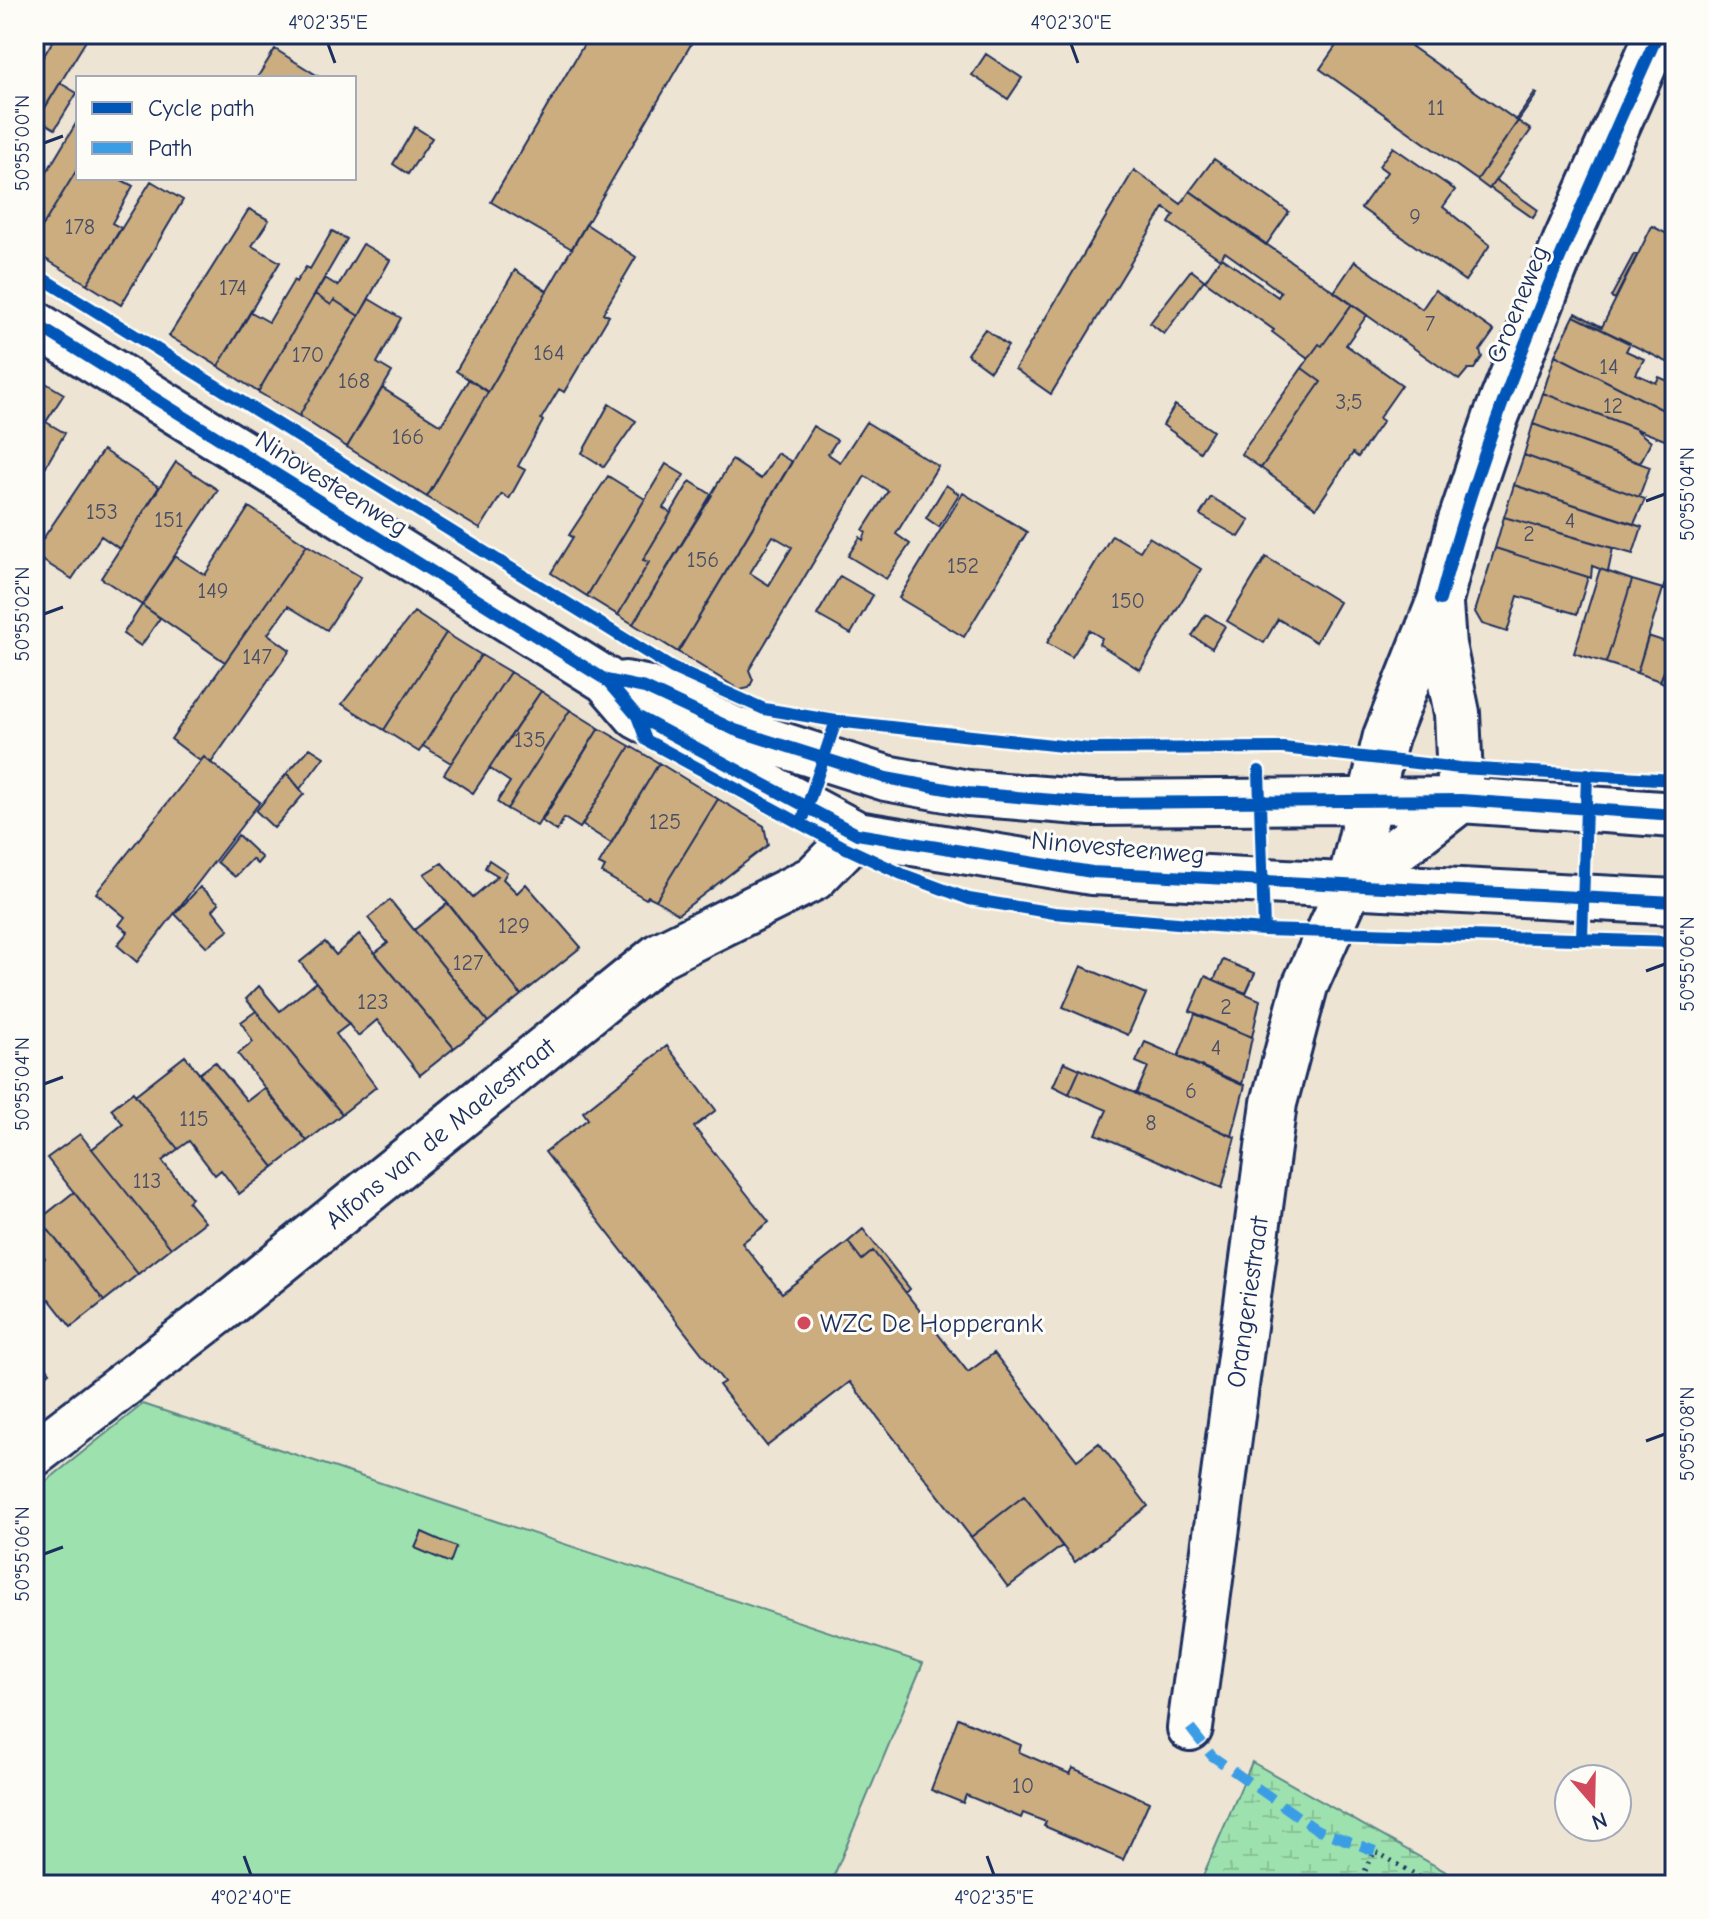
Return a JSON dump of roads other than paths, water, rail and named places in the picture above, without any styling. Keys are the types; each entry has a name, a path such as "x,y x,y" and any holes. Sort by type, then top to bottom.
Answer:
{"street":[{"name":"Groeneweg","path":"1349,887 1373,801 1386,736 1440,600 1460,523 1496,417 1565,243 1658,34"},
{"name":"Ninovesteenweg","path":"34,323 606,680 637,716 857,834 1092,872 1675,902"},
{"name":"Groeneweg","path":"1440,600 1443,645 1457,713 1461,800"},
{"name":"Ninovesteenweg","path":"606,680 645,688 735,730 886,778 968,793 1092,803 1461,800 1675,815"},
{"path":"1349,887 1461,800"},
{"name":"Alfons van de Maelestraat","path":"34,1454 222,1309 660,955 814,878 857,834"},
{"name":"Orangeriestraat","path":"1190,1728 1274,1103 1305,986 1349,887"}],"place":[{"name":"WZC De Hopperank","path":"804,1323"}]}
